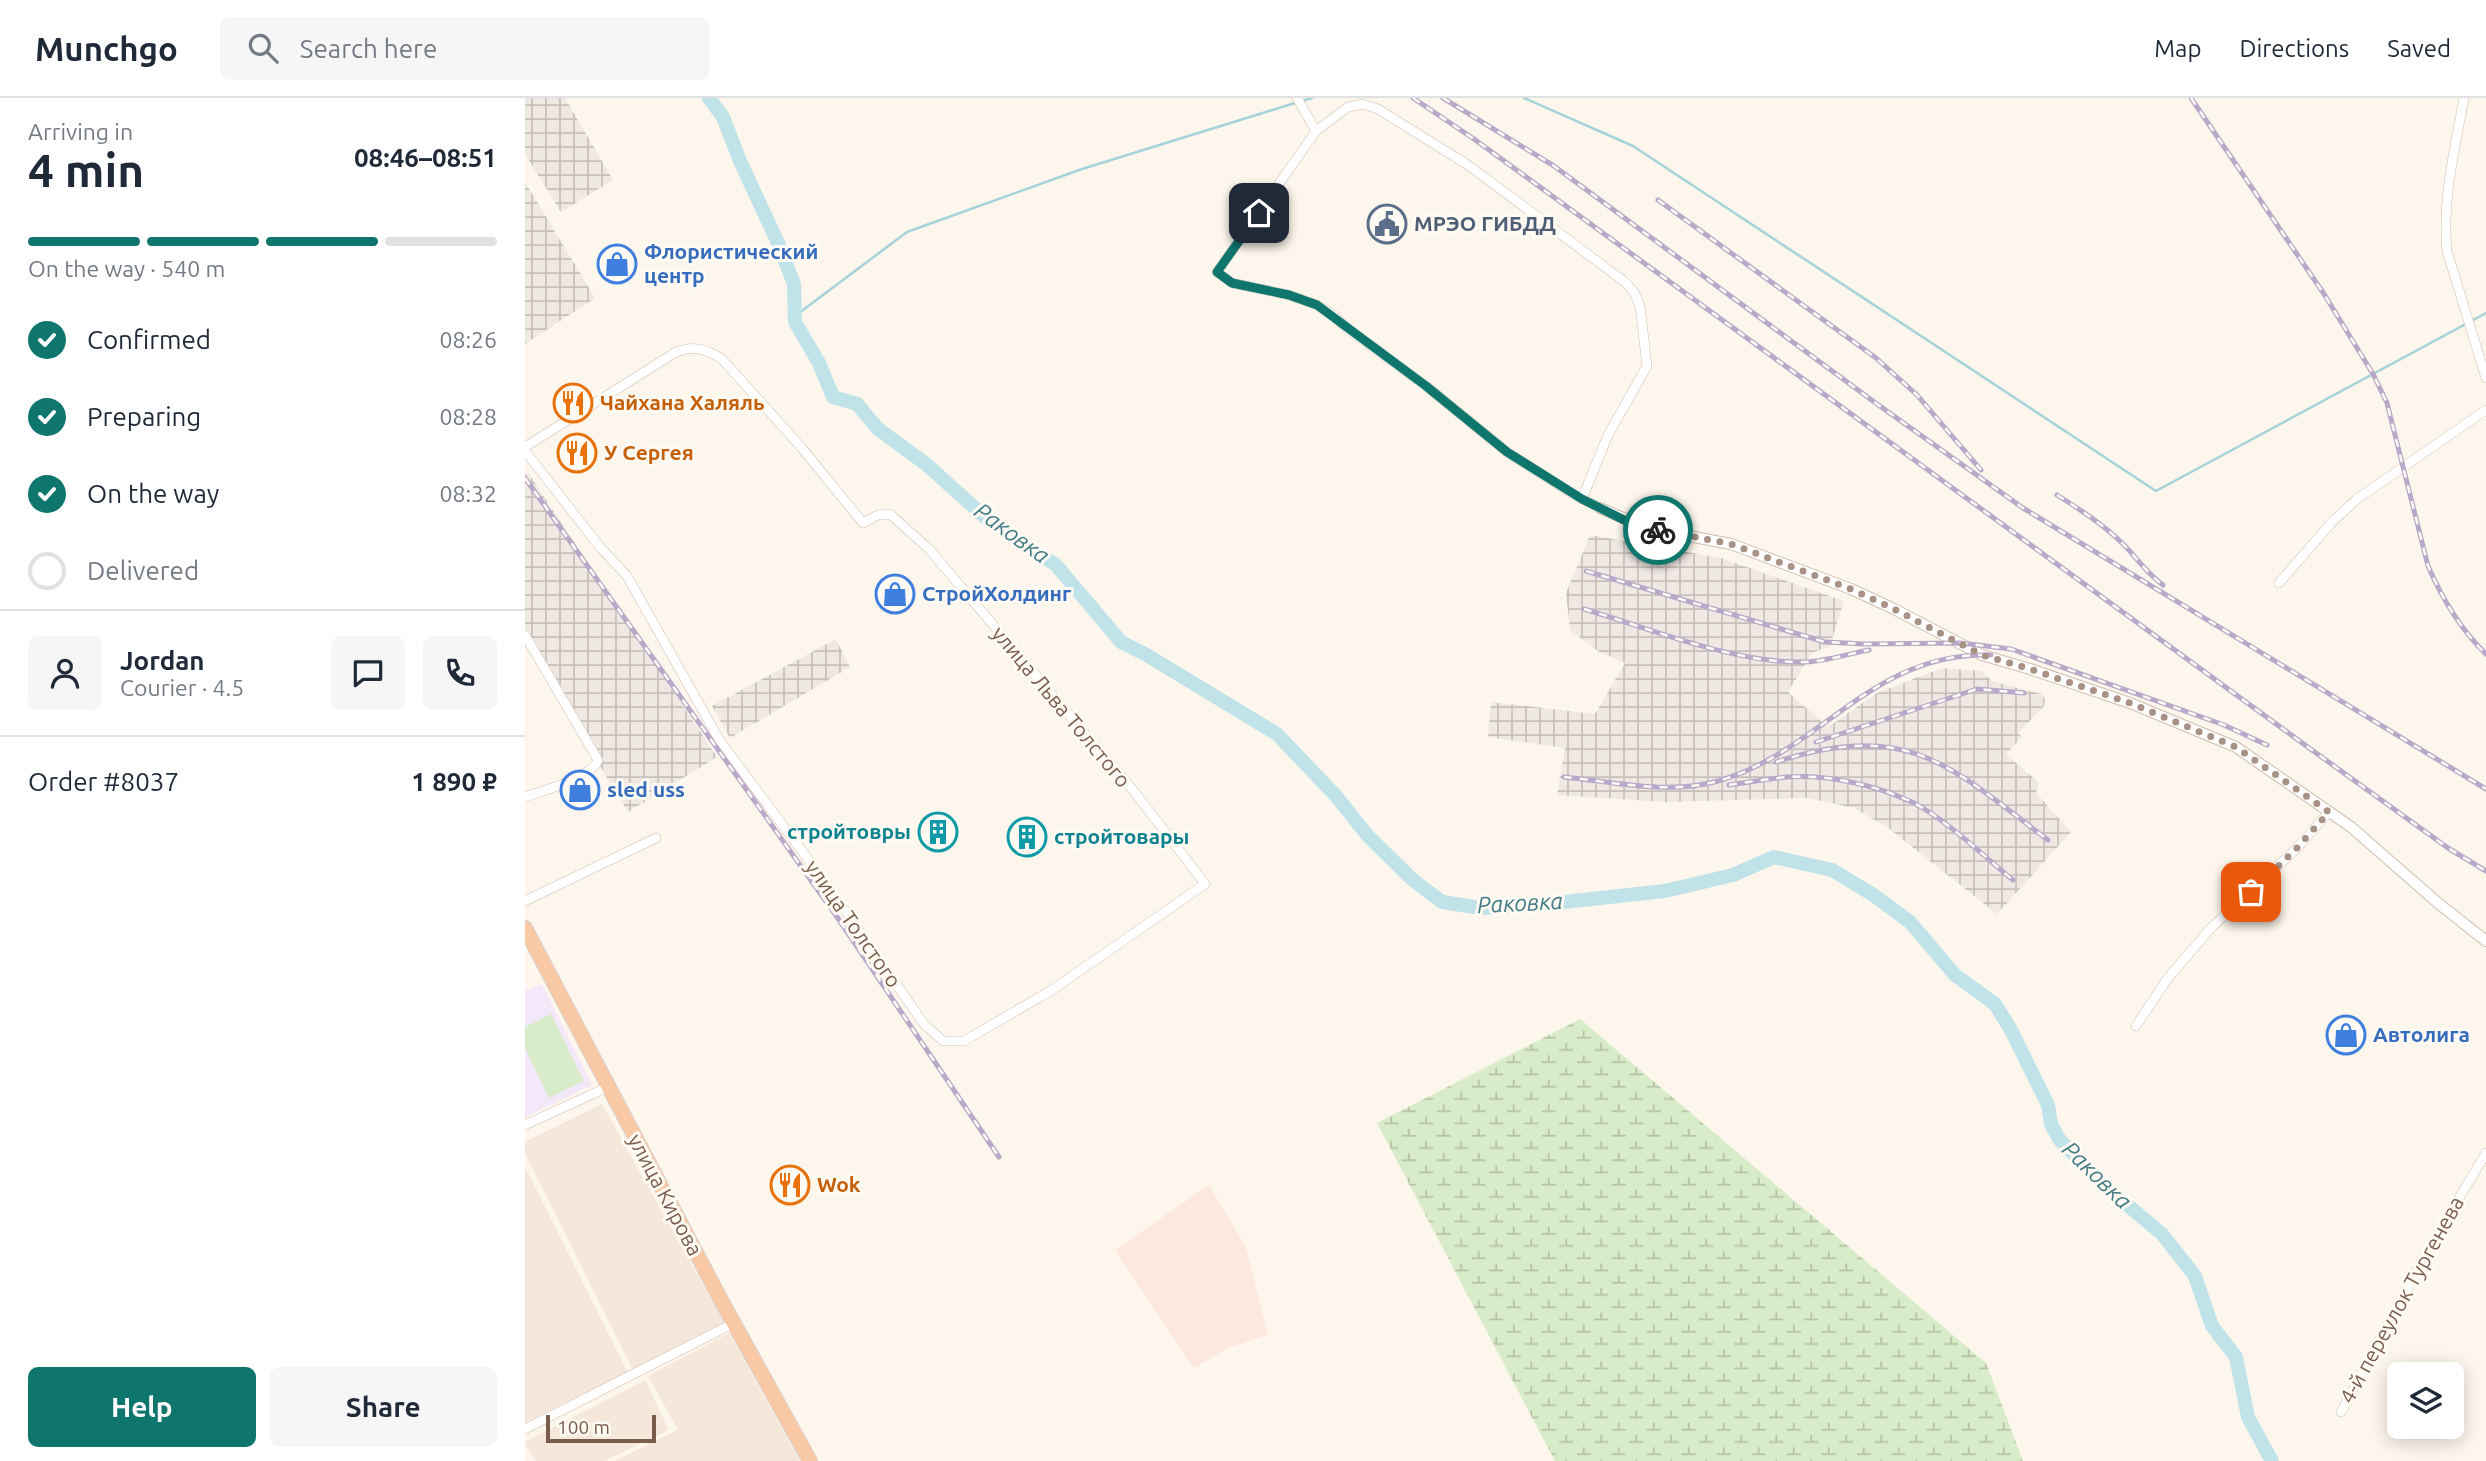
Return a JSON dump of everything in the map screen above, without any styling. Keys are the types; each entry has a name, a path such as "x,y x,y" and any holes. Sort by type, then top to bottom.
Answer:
{"highway":[{"name":"улица Кирова","path":"525,928 810,1461"}],"street":[{"path":"1297,98 1316,131"},
{"path":"2465,98 2450,175 2445,233 2447,251 2486,378"},
{"path":"1582,499 1608,435 1647,366 1640,306 1634,292 1625,282 1468,165 1378,109 1363,104 1348,107 1316,131 1217,272 1232,283 1289,295 1317,305 1426,386 1507,452 1582,499 1600,508 1646,528 1731,544 1851,589 1982,655 2130,703 2236,747 2351,827 2486,941"},
{"name":"улица Льва Толстого","path":"525,449 676,352 698,347 722,359 863,523 878,515 890,514 929,549 1133,790 1205,884"},
{"path":"2279,583 2332,522 2357,499 2486,410"},
{"name":"улица Толстого","path":"525,449 600,547 627,576 716,735 737,766 825,882 924,1024 943,1041 964,1041 1052,990 1205,884"},
{"path":"525,797 580,776 596,766 598,760 526,639"},
{"path":"2136,1026 2168,978 2211,928 2296,849 2329,812"},
{"path":"525,901 656,838"},
{"path":"525,1125 608,1087"},
{"name":"4-й переулок Тургенева","path":"2341,1412 2424,1257 2484,1160"},
{"path":"525,1429 734,1323"}],"shaded area":[{"path":"525,98 565,98 613,180 561,212 525,154"},
{"path":"525,182 595,298 525,344"},
{"path":"525,474 529,474 717,757 628,812 590,750 525,631"},
{"path":"1590,535 1721,558 1844,601 1830,646 1812,653 1788,692 1828,727 1877,693 1942,668 1981,671 1992,681 2041,694 2045,699 2044,706 2018,733 2022,737 2006,754 2039,783 2036,793 2071,832 1997,914 1887,827 1854,808 1808,798 1665,802 1557,795 1565,748 1488,737 1491,702 1595,714 1625,663 1598,651 1570,630 1566,593"},
{"path":"836,639 850,667 730,738 712,706"},
{"path":"542,984 592,1085 525,1117 525,991"},
{"path":"602,1104 725,1324 633,1370 525,1153 525,1142"},
{"path":"525,1167 628,1373 525,1425"},
{"path":"1209,1185 1245,1245 1268,1335 1228,1348 1194,1368 1115,1250"},
{"path":"729,1333 800,1461 614,1461 678,1430 648,1376"},
{"path":"645,1380 669,1430 604,1461 536,1461 527,1448 525,1442"}],"green space":[{"path":"551,1014 584,1081 549,1098 525,1048 525,1027"},
{"path":"1580,1019 1986,1363 2023,1461 1555,1461 1377,1123"}],"waterway":[{"name":"Раковка","path":"709,98 723,117 778,243 794,284 795,322 819,363 833,397 857,404 878,429 926,464 986,518 1056,565 1121,642 1277,734 1336,796 1368,836 1413,880 1442,902 1481,908 1527,906 1665,891 1733,875 1774,857 1832,870 1872,894 1910,922 1955,975 1995,1004 2048,1105 2051,1124 2059,1139 2106,1187 2162,1234 2195,1276 2212,1326 2236,1357 2248,1417 2272,1461"},
{"path":"1302,101 1312,98"},
{"path":"1524,98 1633,146 2156,491 2486,313"},
{"path":"795,316 907,232 1082,169 1295,103"}],"railway":[{"path":"1413,98 1474,139 2305,745 2448,848 2486,871"},
{"path":"1443,98 1554,166 2023,508 2486,789"},
{"path":"2191,98 2324,294 2373,374 2387,403 2428,566 2453,613 2468,635 2486,654"},
{"path":"1658,200 1876,358 1917,395 1981,470"},
{"path":"525,478 837,917 999,1157"},
{"path":"2057,495 2113,534 2163,585"},
{"path":"1586,571 1825,642 1961,643 2011,649 2224,725 2267,745"},
{"path":"1584,609 1694,644 1751,657 1806,662 1869,650"},
{"path":"1564,777 1661,787 1718,781 1754,767 1787,749 1879,685 1913,669 1949,658 1991,655"},
{"path":"1816,742 1977,689 2024,693"},
{"path":"1776,762 1822,750 1860,746 1894,748 1924,757 1953,771 2048,840"},
{"path":"1729,785 1780,778 1818,777 1882,790 1912,802 1937,817 2013,880"}],"way so far":[{"path":"1658,530 1731,544 1851,589 1982,655 2130,703 2236,747 2329,812 2296,849 2251,892"}],"place":[{"name":"МРЭО ГИБДД","path":"1387,224"},
{"name":"Флористический центр","path":"617,264"},
{"name":"Чайхана Халяль","path":"573,403"},
{"name":"У Сергея","path":"577,453"},
{"name":"СтройХолдинг","path":"895,594"},
{"name":"sled uss","path":"580,790"},
{"name":"стройтовры","path":"938,832"},
{"name":"стройтовары","path":"1027,837"},
{"name":"Автолига","path":"2346,1035"},
{"name":"Wok","path":"790,1185"}],"route":[{"path":"1259,213 1217,272 1232,283 1289,295 1317,305 1426,386 1507,452 1582,499 1624,520 1658,530"}]}
